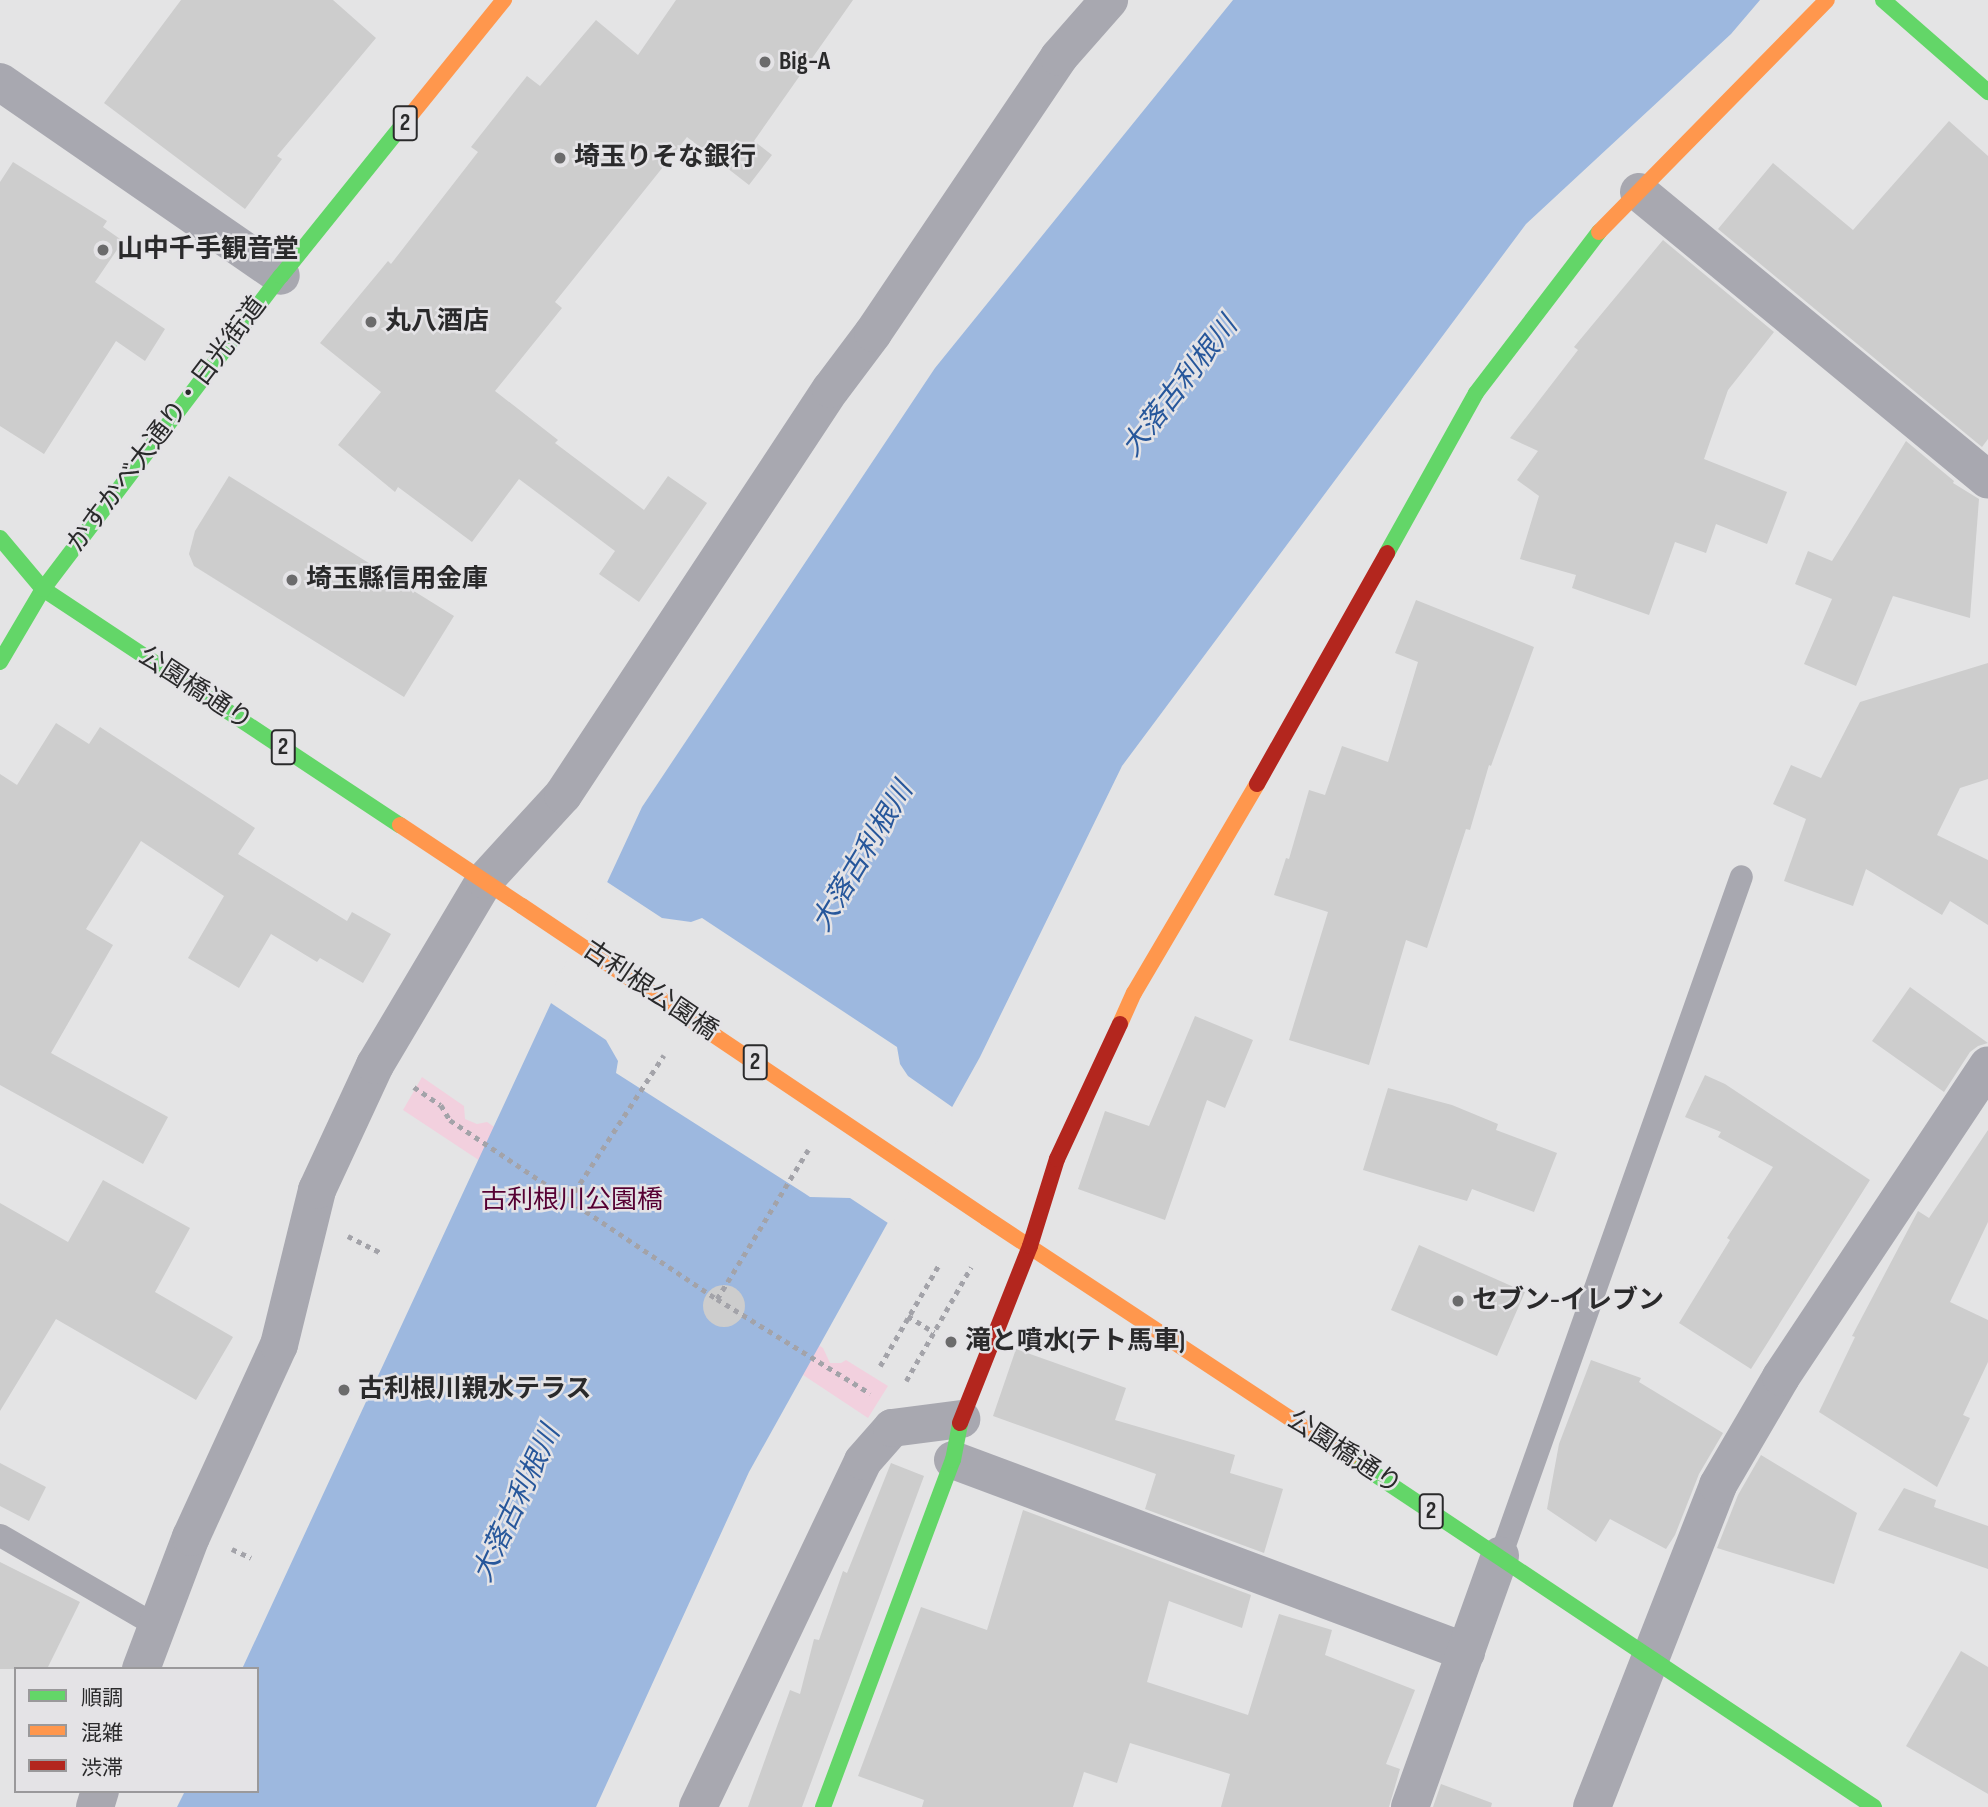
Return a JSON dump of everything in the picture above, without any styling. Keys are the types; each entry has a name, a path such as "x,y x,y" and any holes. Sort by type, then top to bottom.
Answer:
{"main road":[{"name":"かすかべ大通り・日光街道","path":"0,662 43,589 281,276 504,0"},
{"path":"823,1807 953,1460 961,1419 1030,1246 1057,1159 1134,992 1286,736 1476,393 1587,244 1827,0"},
{"path":"1883,0 1988,92"},
{"name":"公園橋通り","path":"0,538 43,589"},
{"name":"公園橋通り","path":"11,579 43,589 522,906"},
{"name":"古利根公園橋","path":"522,906 986,1218"},
{"name":"公園橋通り","path":"986,1218 1651,1656 1874,1807"}],"street":[{"path":"142,1667 155,1625 191,1537 279,1345 317,1190 375,1065 485,880 563,795 831,389 873,333 1059,57 1109,0"},
{"path":"0,82 281,276"},
{"path":"1639,192 1988,480"},
{"path":"1592,1807 1718,1485 1781,1377 1988,1065"},
{"path":"698,1807 863,1461 892,1428 961,1419"},
{"path":"953,1460 1466,1651"},
{"path":"1410,1807 1500,1556"}],"lane":[{"path":"1500,1556 1741,876"},
{"path":"0,1535 155,1625"}],"path":[{"path":"569,1200 689,1016"},
{"path":"416,1088 441,1105 450,1120 717,1299 859,1388"},
{"path":"717,1299 830,1114"},
{"path":"356,1238 382,1253"},
{"path":"880,1366 940,1264"},
{"path":"913,1369 964,1280"},
{"path":"908,1316 934,1332"},
{"path":"231,1549 251,1558"}],"green space":[{"path":"422,1077 464,1106 465,1119 477,1124 487,1122 823,1348 830,1363 846,1360 888,1386 868,1418 403,1110"}],"water":[{"name":"大落古利根川","path":"1233,0 1760,0 1731,34 1526,224 1122,766 980,1057 749,1472 596,1807 177,1807 184,1793 259,1793 259,1667 243,1667 642,807 935,368"}],"pier":[{"name":"古利根川公園橋","path":"604,880 662,918 691,922 702,918 897,1047 900,1064 908,1076 955,1109 891,1225 850,1198 810,1197 616,1073 618,1061 606,1040 548,1001"}],"building":[{"path":"181,0 333,0 376,38 277,156 282,159 245,209 104,103"},
{"path":"676,0 853,0 754,141 772,155 749,185 687,137 555,302 562,308 495,391 558,440 555,443 644,510 668,476 707,503 639,602 599,574 615,551 519,479 472,542 398,487 395,492 338,445 381,392 320,343 388,261 391,264 478,152 471,147 527,76 540,86 596,20 638,55"},
{"path":"1949,121 1988,156 1988,439 1982,447 1718,229 1773,163 1853,230"},
{"path":"13,162 107,221 103,227 123,241 95,282 165,329 145,361 116,341 44,454 0,426 0,182"},
{"path":"1663,240 1774,332 1728,390 1704,459 1787,492 1767,544 1716,524 1706,553 1675,542 1649,615 1572,588 1576,575 1520,559 1539,496 1517,480 1538,451 1510,438 1578,350 1574,347"},
{"path":"1906,441 1954,481 1953,483 1979,499 1970,618 1893,596 1856,686 1804,664 1832,599 1795,584 1808,551 1832,561"},
{"path":"229,476 454,616 404,697 194,566 189,554 195,531"},
{"path":"1416,600 1534,647 1491,766 1489,765 1470,830 1466,829 1427,948 1406,940 1369,1065 1289,1040 1328,912 1274,895 1286,858 1289,859 1309,790 1325,795 1342,746 1388,762 1418,662 1395,653"},
{"path":"1988,663 1988,779 1960,788 1937,835 1988,860 1988,925 1950,901 1942,915 1866,869 1853,906 1784,881 1806,819 1773,804 1791,765 1821,778 1860,702"},
{"path":"56,723 89,744 100,727 255,828 238,854 347,921 352,912 391,934 363,983 320,958 317,962 271,934 239,988 188,958 224,896 141,841 86,929 113,945 51,1053 168,1117 143,1164 0,1085 0,774 17,785"},
{"path":"1910,987 1988,1043 1970,1052 1944,1092 1872,1041"},
{"path":"1195,1016 1253,1040 1225,1108 1207,1100 1165,1220 1078,1189 1105,1111 1149,1126"},
{"path":"1705,1075 1725,1084 1870,1180 1751,1369 1679,1323 1730,1240 1727,1238 1773,1167 1718,1137 1721,1132 1685,1117"},
{"path":"1388,1088 1452,1105 1498,1124 1496,1130 1557,1153 1534,1212 1472,1189 1467,1201 1363,1170"},
{"path":"1988,1130 1988,1222 1950,1302 1988,1320 1988,1362 1963,1415 1970,1418 1937,1487 1819,1412 1855,1337 1852,1336 1918,1211 1929,1218"},
{"path":"103,1180 190,1228 155,1292 233,1337 196,1400 56,1319 0,1411 0,1203 68,1242"},
{"name":"セブン-イレブン","path":"1419,1245 1525,1292 1497,1356 1391,1310"},
{"path":"724,1285 739,1291 745,1306 739,1321 724,1327 709,1321 703,1306 709,1291"},
{"path":"1016,1349 1126,1388 1115,1420 1235,1455 1230,1473 1283,1489 1264,1553 1145,1509 1156,1474 993,1416"},
{"path":"1591,1360 1641,1378 1639,1382 1723,1433 1699,1474 1675,1535 1666,1549 1610,1519 1596,1542 1547,1509 1559,1444"},
{"path":"1761,1455 1857,1513 1834,1584 1717,1548 1738,1495"},
{"path":"0,1463 46,1487 29,1521 0,1506"},
{"path":"891,1463 924,1476 802,1807 748,1807 790,1690 800,1694 814,1639 819,1640 843,1571 847,1573"},
{"path":"1904,1488 1936,1500 1934,1507 1988,1526 1988,1569 1878,1530"},
{"path":"1023,1510 1251,1595 1242,1628 1169,1601 1147,1682 1248,1715 1279,1614 1332,1630 1325,1655 1415,1690 1386,1764 1400,1769 1389,1807 1221,1807 1230,1774 1130,1743 1117,1783 1084,1772 1073,1807 922,1807 924,1800 858,1776 921,1607 987,1630"},
{"path":"0,1562 80,1602 48,1667 0,1669"},
{"path":"1961,1651 1988,1667 1988,1794 1906,1746"},
{"path":"1441,1784 1492,1803 1491,1807 1433,1807"}],"traffic: fast":[{"path":"1883,0 1988,92"},
{"path":"0,662 43,589 281,276 401,127"},
{"path":"1387,553 1476,393 1599,232"},
{"path":"0,538 43,589"},
{"path":"43,589 400,825"},
{"path":"823,1807 953,1460 960,1423"},
{"path":"1349,1457 1874,1807"}],"traffic: slow":[{"path":"401,127 504,0"},
{"path":"1599,232 1827,0"},
{"path":"1120,1024 1134,993 1257,784"},
{"path":"400,825 522,906"},
{"path":"522,906 986,1218"},
{"path":"986,1218 1349,1457"}],"traffic: jam":[{"path":"1257,784 1387,553"},
{"path":"960,1423 1030,1246 1057,1159 1120,1024"}],"place":[{"name":"Big-A","path":"765,62"},
{"name":"埼玉りそな銀行","path":"560,158"},
{"name":"山中千手観音堂","path":"103,250"},
{"name":"丸八酒店","path":"371,322"},
{"name":"埼玉縣信用金庫","path":"292,580"},
{"name":"セブン-イレブン","path":"1458,1301"},
{"name":"滝と噴水(テト馬車)","path":"951,1342"},
{"name":"古利根川親水テラス","path":"344,1390"}]}
